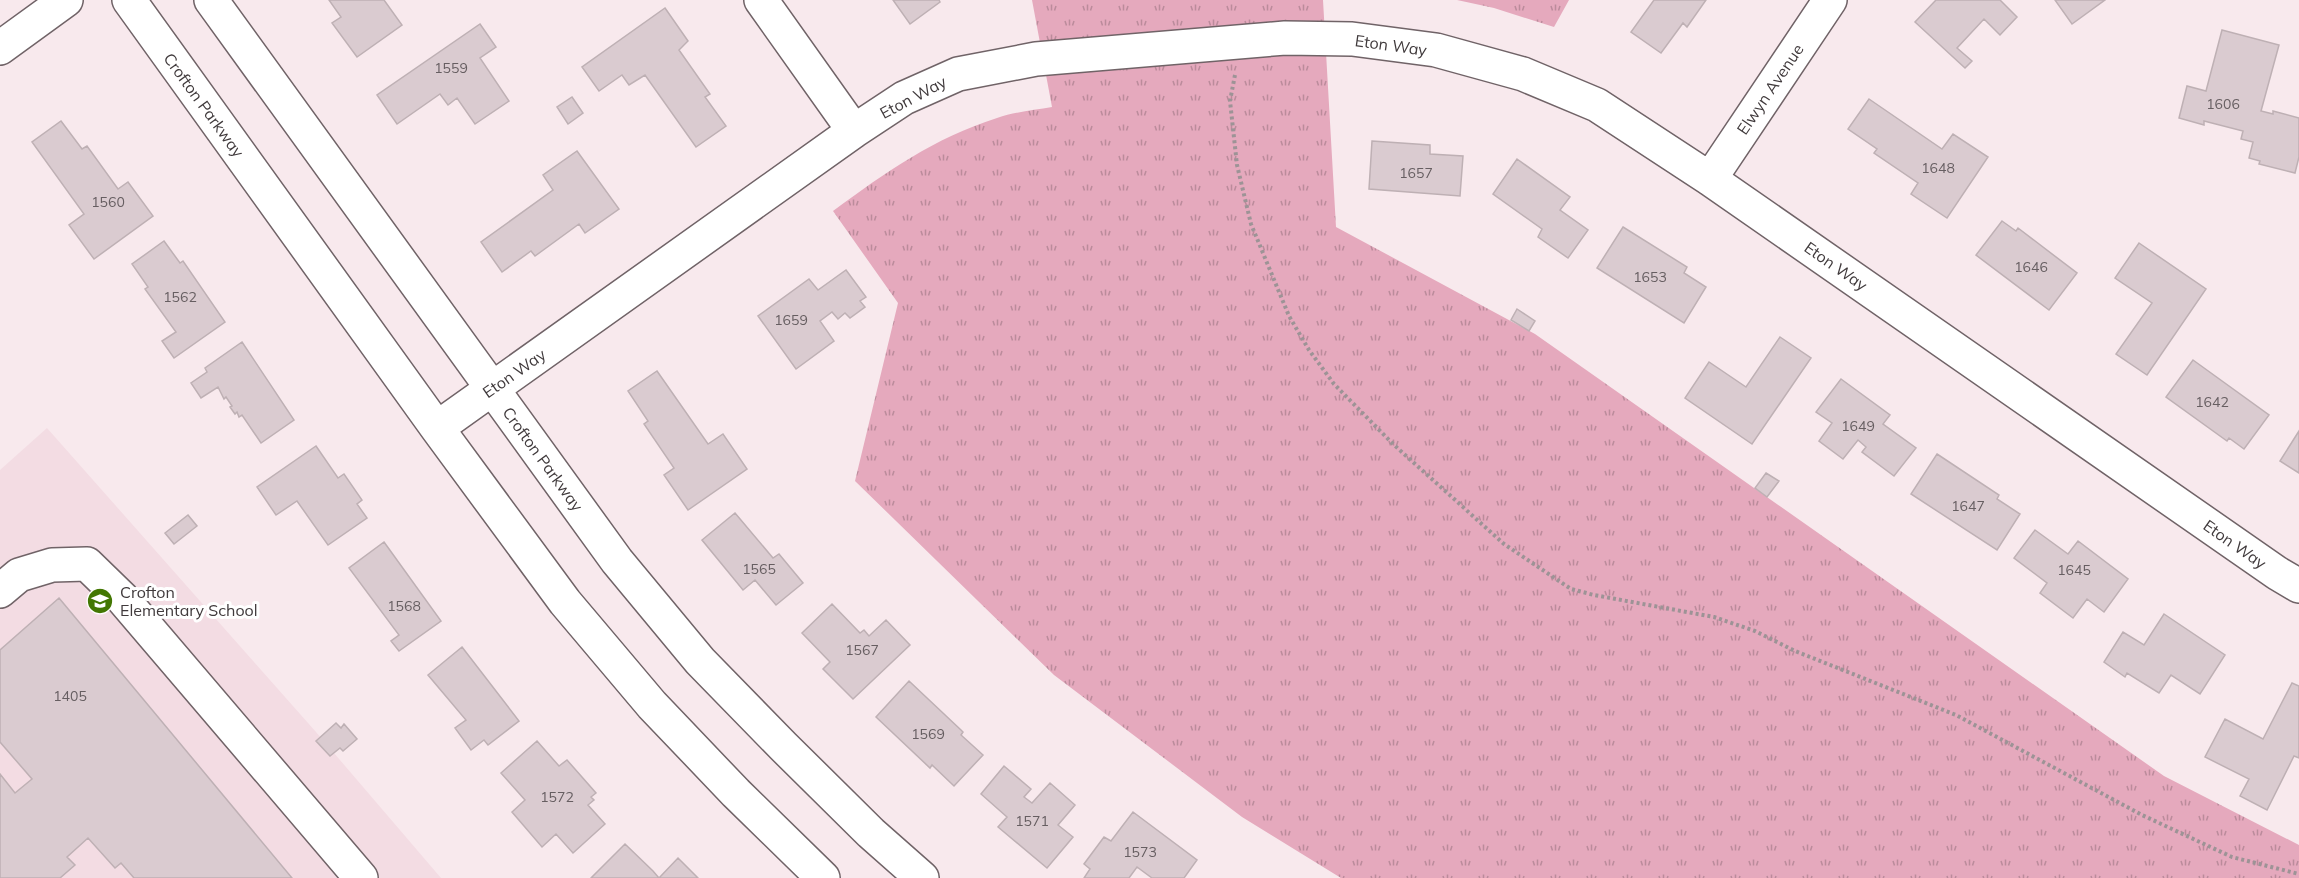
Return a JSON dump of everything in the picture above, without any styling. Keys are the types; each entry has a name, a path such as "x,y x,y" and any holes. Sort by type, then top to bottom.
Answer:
{"street":[{"path":"0,48 66,0"},
{"name":"Crofton Parkway","path":"129,0 436,428 565,602 652,705 736,793 823,878"},
{"name":"Crofton Parkway","path":"211,0 617,561 700,661 871,833 922,878"},
{"path":"760,0 854,130"},
{"name":"Elwyn Avenue","path":"1710,179 1830,0"},
{"name":"Eton Way","path":"436,428 854,130 904,98 958,74 1035,59 1285,38 1352,39 1436,50 1523,74 1597,105 1710,179 2277,573 2299,586"},
{"path":"0,591 19,575 52,565 87,564 122,598 361,878"}],"path":[{"path":"1240,42 1230,101 1237,165 1251,224 1289,316 1308,350 1334,384 1394,444 1504,543 1571,589 1714,616 1755,631 1805,655 1956,715 2142,815 2232,857 2299,874"}],"shaded area":[{"name":"Crofton Elementary School","path":"47,428 316,732 441,878 0,878 0,470"}],"green space":[{"path":"1032,0 1323,0 1336,227 1535,334 2164,776 2299,845 2299,878 1341,878 1242,817 1054,675 855,481 898,303 833,211 911,157 952,135 1004,116 1052,107"},
{"path":"1457,0 1569,0 1554,27 1494,8"}],"building":[{"path":"329,0 384,0 402,25 357,57 332,23 341,17"},
{"path":"893,0 939,0 940,2 910,24"},
{"path":"1654,0 1706,0 1687,27 1683,23 1661,53 1631,32"},
{"path":"1936,0 2000,0 2017,17 2000,35 1984,19 1957,48 1972,61 1965,68 1915,22"},
{"path":"2055,0 2105,0 2072,24"},
{"path":"665,8 688,41 679,50 710,94 705,97 726,126 696,147 645,75 629,85 622,75 599,91 582,67"},
{"path":"480,24 496,47 480,58 509,101 475,124 457,98 448,105 440,94 397,124 377,95"},
{"path":"2222,30 2279,45 2261,111 2273,114 2273,111 2299,118 2299,157 2295,173 2259,164 2260,161 2249,158 2253,142 2241,139 2243,131 2204,121 2204,125 2179,118 2187,86 2206,91"},
{"path":"572,97 583,113 568,124 557,107"},
{"path":"1869,99 1942,149 1953,134 1988,157 1947,218 1911,194 1918,183 1874,153 1877,149 1848,129"},
{"path":"61,121 82,149 87,146 118,189 128,182 153,216 94,259 69,225 84,214 32,142"},
{"path":"1372,141 1430,145 1430,154 1463,156 1460,196 1369,189"},
{"path":"577,151 619,209 585,233 579,224 535,256 531,251 502,272 481,242 553,190 543,175"},
{"path":"1517,159 1570,197 1560,210 1588,230 1568,258 1538,237 1542,229 1493,194"},
{"path":"2002,221 2016,231 2018,228 2077,273 2049,310 1976,255"},
{"path":"1623,227 1687,267 1684,273 1706,287 1684,323 1597,268"},
{"path":"164,241 180,263 183,261 225,322 174,358 162,341 176,332 145,289 148,287 132,264"},
{"path":"2139,243 2206,289 2147,375 2116,354 2152,303 2115,278"},
{"path":"846,270 866,297 860,301 865,307 850,318 845,313 838,319 832,312 820,321 834,341 796,369 758,316 809,279 818,290"},
{"path":"1517,309 1535,321 1529,331 1511,320"},
{"path":"1780,337 1811,358 1752,444 1685,398 1709,362 1746,387"},
{"path":"242,342 294,420 261,443 242,415 239,417 237,412 235,414 218,387 201,398 191,383 207,372 205,368"},
{"path":"2193,360 2269,415 2244,449 2229,438 2227,441 2166,397"},
{"path":"657,371 708,444 723,434 747,469 688,510 664,475 674,468 644,424 648,421 628,391"},
{"path":"1841,379 1890,415 1883,424 1916,448 1894,476 1862,452 1866,447 1858,440 1843,459 1819,441 1832,423 1816,412"},
{"path":"2299,431 2299,473 2280,461"},
{"path":"316,446 338,478 344,474 362,500 357,504 367,518 328,545 297,501 276,515 257,487"},
{"path":"1937,454 1999,495 1997,499 2020,514 1997,550 1911,494"},
{"path":"1766,473 1779,481 1767,497 1755,488"},
{"path":"735,513 773,558 779,554 803,583 776,605 755,580 743,590 702,540"},
{"path":"188,515 197,526 174,544 165,533"},
{"path":"2035,530 2068,554 2078,541 2128,579 2104,612 2087,599 2073,618 2040,593 2047,583 2014,558"},
{"path":"384,542 441,621 399,651 391,641 399,635 349,568"},
{"path":"59,598 292,878 134,878 121,863 115,868 88,838 67,857 75,865 60,878 0,878 0,774 15,793 32,779 0,742 0,650"},
{"path":"832,604 860,633 864,630 869,636 886,620 910,645 853,699 823,669 830,662 802,633"},
{"path":"2164,614 2225,655 2200,694 2171,675 2159,693 2127,673 2125,677 2104,662 2123,632 2144,645"},
{"path":"462,647 519,721 488,745 484,740 471,750 455,728 466,720 428,675"},
{"path":"909,681 963,732 961,735 983,755 954,786 932,765 930,768 876,717"},
{"path":"2292,683 2299,686 2299,758 2294,756 2267,810 2240,796 2249,779 2205,757 2225,719 2263,739"},
{"path":"336,723 341,728 344,724 357,739 343,751 340,748 330,756 316,741"},
{"path":"537,741 559,766 567,760 596,793 591,797 594,800 588,805 605,824 573,853 556,834 542,847 512,812 525,800 501,773"},
{"path":"1004,766 1031,789 1024,797 1032,803 1050,783 1075,805 1058,825 1073,837 1047,868 998,827 1007,817 981,794"},
{"path":"1133,812 1197,860 1184,878 1152,878 1137,867 1129,878 1084,878 1090,869 1084,864 1104,837 1111,841"},
{"path":"625,844 659,878 591,878"},
{"path":"678,858 698,878 659,878"}],"place":[{"name":"Crofton Elementary School","path":"100,601"}]}
